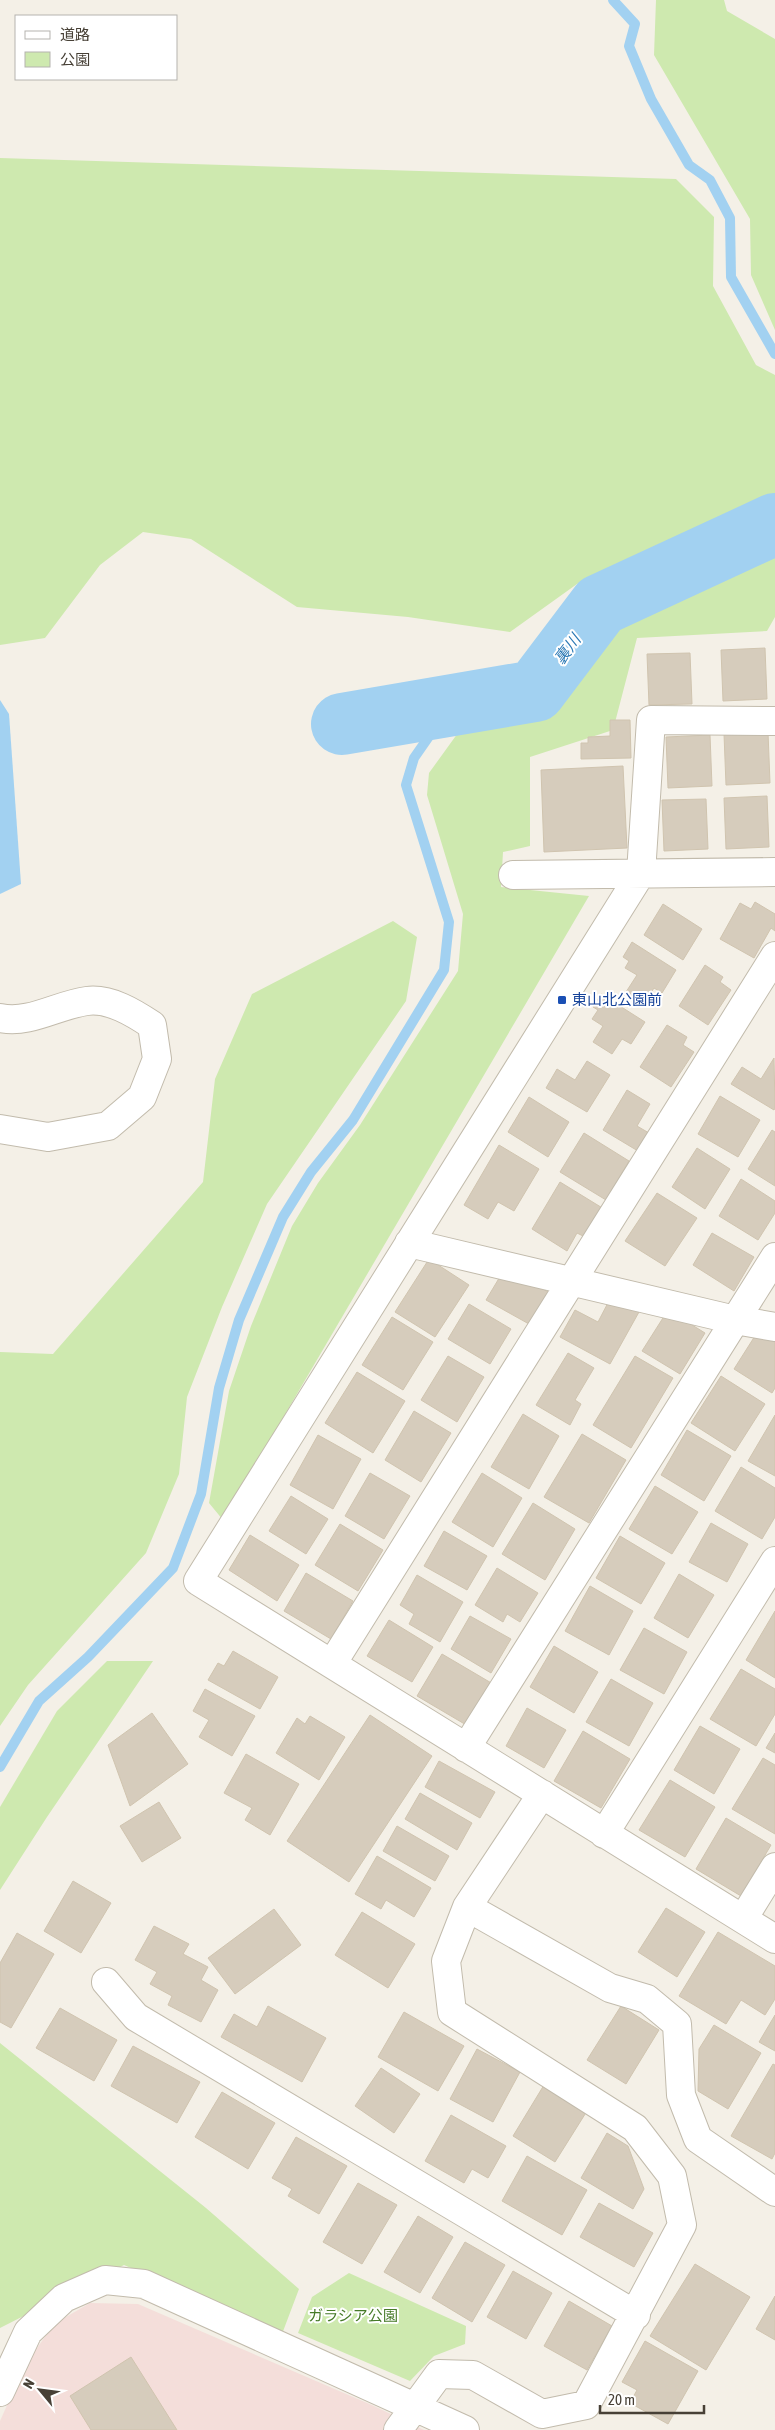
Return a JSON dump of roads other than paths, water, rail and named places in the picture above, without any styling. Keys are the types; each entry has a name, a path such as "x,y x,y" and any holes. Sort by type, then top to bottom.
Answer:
{"street":[{"path":"775,721 651,720 641,874 198,1581 775,1939"},
{"path":"513,875 775,872"},
{"path":"332,1664 775,956"},
{"path":"0,1018 14,1021 88,1000 122,1006 152,1024 157,1059 142,1097 108,1126 48,1137 0,1129"},
{"path":"409,1243 735,1320 775,1327"},
{"path":"466,1748 775,1257"},
{"path":"604,1834 775,1561"},
{"path":"398,2430 439,2374 473,2375 542,2414 586,2405 682,2225 672,2176 635,2128 452,2012 446,1961 467,1907 542,1794"},
{"path":"743,1919 775,1868"},
{"path":"467,1907 610,1988 647,1999 677,2024 681,2095 698,2139 775,2192"},
{"path":"106,1982 136,2017 636,2314"},
{"path":"0,2392 28,2332 64,2298 104,2280 144,2284 465,2430"}],"water":[{"path":"0,700 9,714 21,884 0,894"}],"waterway":[{"path":"613,0 635,24 629,46 651,99 689,165 710,180 730,218 731,277 775,354"},
{"name":"裏川","path":"342,724 535,691 600,605 775,524"},
{"path":"0,1767 39,1701 88,1657 173,1568 201,1494 219,1388 239,1320 283,1217 311,1172 353,1120 444,970 449,922 406,785 414,758 430,735 458,704"}],"place":[{"name":"東山北公園前","path":"562,1000"}],"park label":[{"name":"ガラシア公園","path":"353,2316"}]}
